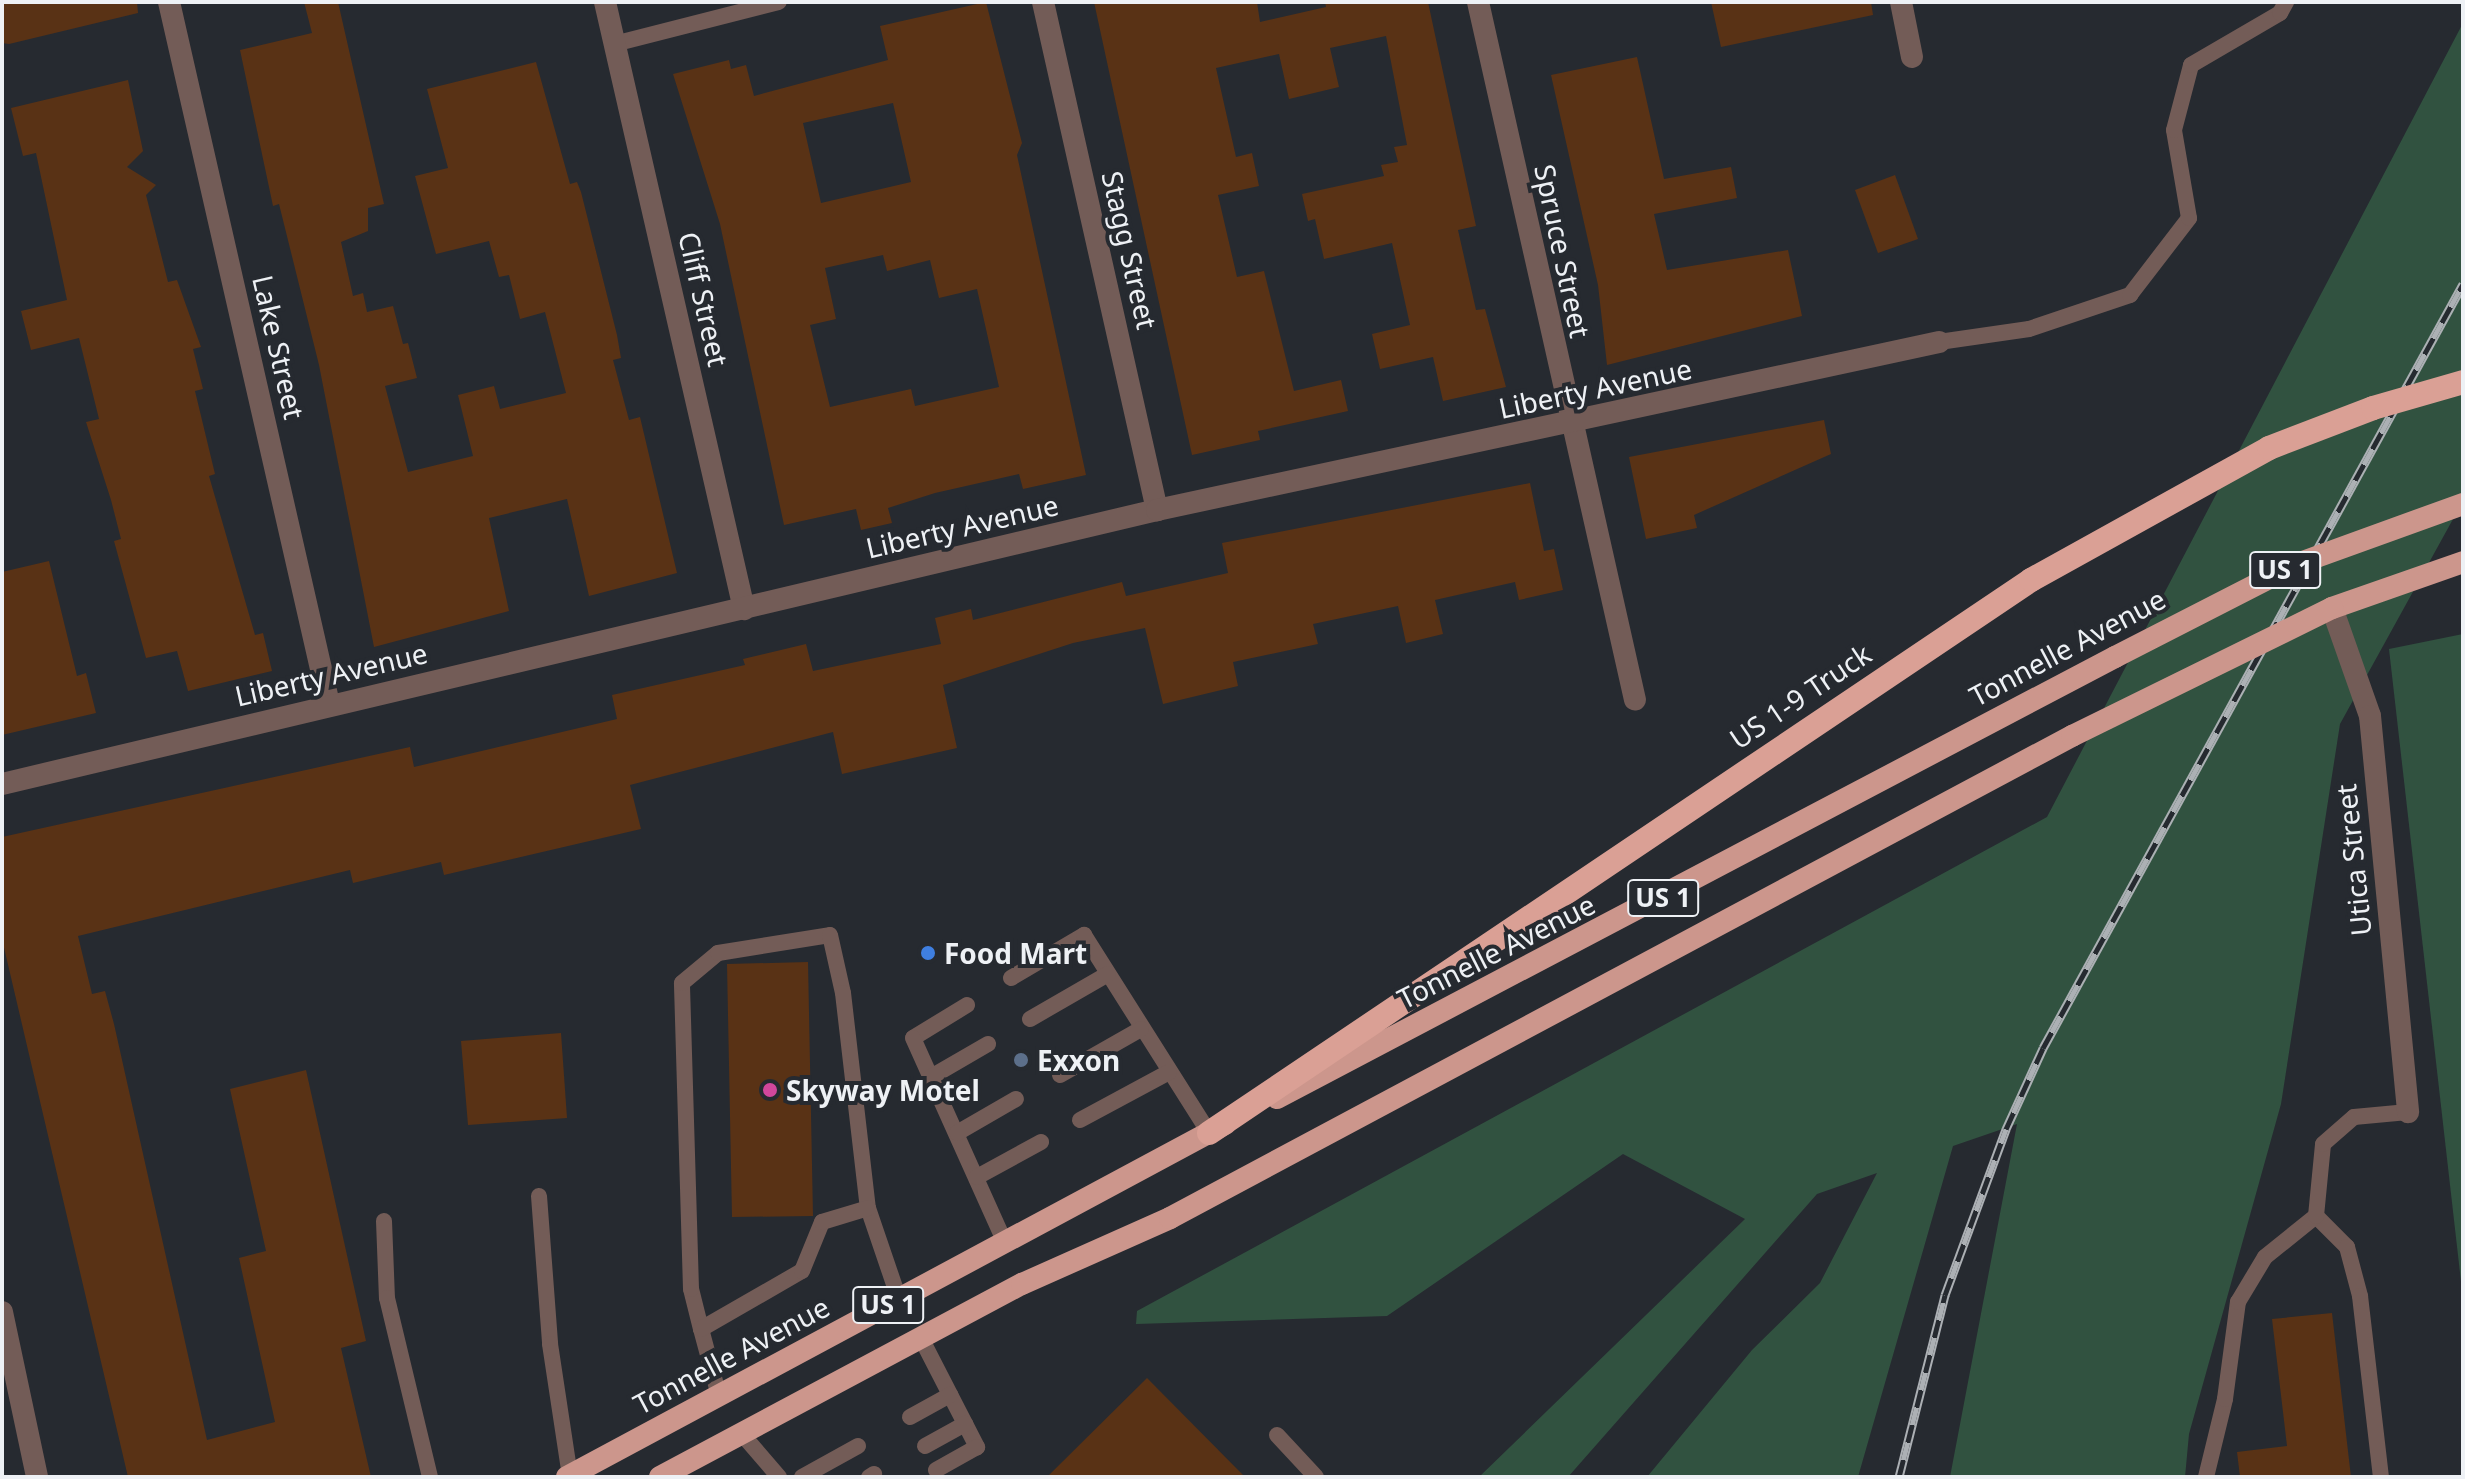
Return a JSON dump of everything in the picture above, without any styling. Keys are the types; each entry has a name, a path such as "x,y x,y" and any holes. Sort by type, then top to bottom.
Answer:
{"highway":[{"name":"US 1-9 Truck","path":"1209,1133 2031,580 2269,448 2373,408 2463,382"},
{"name":"Tonnelle Avenue","path":"568,1476 1209,1133 2115,657 2297,564 2463,504"},
{"name":"US 1","path":"660,1477 921,1338 1170,1218 2072,736 2332,608 2463,562"}],"street":[{"name":"Lake Street","path":"169,2 329,704"},
{"name":"Cliff Street","path":"605,2 744,609"},
{"name":"Stagg Street","path":"1043,2 1157,510"},
{"name":"Spruce Street","path":"1478,2 1635,700"},
{"path":"1901,2 1912,57"},
{"name":"Liberty Avenue","path":"2,784 1157,510 1571,424 1939,342"},
{"name":"Utica Street","path":"2332,608 2370,716 2408,1112"},
{"path":"2,1312 37,1477"}],"lane":[{"path":"614,44 779,2"},
{"path":"1939,342 2029,329 2130,295 2189,218 2174,130 2191,65 2280,13 2286,2"},
{"path":"719,1396 691,1289 682,983 718,953 830,935 868,1208 899,1299"},
{"path":"1011,978 1084,935 1209,1133"},
{"path":"1030,1019 1108,974"},
{"path":"967,1005 913,1038 1005,1243"},
{"path":"1060,1075 1141,1029"},
{"path":"931,1077 988,1044"},
{"path":"1080,1120 1169,1072"},
{"path":"957,1133 1016,1099"},
{"path":"2206,1477 2225,1399 2238,1302 2265,1257 2316,1216 2323,1144 2354,1117 2408,1112"},
{"path":"977,1177 1041,1142"},
{"path":"539,1196 550,1344 568,1476"},
{"path":"701,1329 802,1271 822,1222 868,1208"},
{"path":"2316,1216 2347,1247 2360,1296 2381,1477"},
{"path":"384,1221 387,1298 430,1477"},
{"path":"921,1338 977,1447 936,1470"},
{"path":"910,1417 950,1395"},
{"path":"925,1446 965,1424"},
{"path":"742,1434 779,1477"},
{"path":"1277,1435 1316,1477"},
{"path":"802,1477 858,1446"}],"green space":[{"path":"2463,23 2463,501 2340,724 2281,1104 2189,1434 2185,1477 1950,1477 2017,1124 1953,1146 1858,1477 1647,1477 1752,1350 1820,1283 1877,1173 1817,1194 1568,1477 1479,1477 1745,1219 1623,1154 1387,1316 1136,1324 1137,1311 2047,817"},
{"path":"2463,634 2463,1299 2389,649"}],"building":[{"path":"2,2 137,2 138,13 9,44 2,43"},
{"path":"304,2 338,2 384,204 368,208 368,231 341,242 353,296 363,293 367,312 393,306 403,344 408,343 417,378 385,386 408,472 473,456 458,395 494,386 500,409 566,393 545,312 520,319 509,275 499,277 489,241 436,254 415,176 448,168 427,89 536,62 570,184 577,182 581,192 617,335 621,358 613,360 629,420 640,417 677,573 589,596 567,499 489,518 509,611 374,647 319,365 279,204 273,206 240,50 312,33"},
{"path":"986,2 1022,143 1017,155 1086,475 1023,489 1019,474 935,493 888,508 892,523 861,530 856,509 784,525 720,224 673,74 729,60 731,69 746,65 754,96 888,60 880,26","holes":["893,103 911,182 821,203 803,123","883,255 887,271 930,260 939,298 977,289 999,387 915,406 911,389 830,407 810,325 836,319 825,268"]},
{"path":"1094,2 1257,2 1260,22 1326,7 1325,2 1428,2 1476,226 1458,230 1476,310 1485,309 1506,387 1443,401 1433,357 1380,369 1372,334 1410,325 1392,243 1324,259 1315,219 1308,221 1302,194 1384,176 1381,165 1398,162 1394,147 1407,145 1386,36 1330,48 1339,87 1289,99 1279,54 1216,68 1236,157 1252,153 1259,186 1218,195 1237,277 1264,271 1294,391 1341,380 1348,411 1258,431 1260,440 1192,455"},
{"path":"1711,2 1871,2 1873,15 1721,47"},
{"path":"1637,57 1664,179 1731,167 1737,198 1654,214 1667,270 1788,250 1802,316 1607,365 1598,285 1551,75"},
{"path":"128,80 143,151 127,167 156,185 146,195 168,282 177,280 201,347 193,349 203,389 195,391 215,474 209,476 255,635 263,633 272,671 188,691 177,651 146,658 114,541 121,539 86,422 99,419 79,338 31,350 21,311 67,300 36,153 23,156 11,108"},
{"path":"1895,175 1918,239 1878,253 1855,190"},
{"path":"1824,420 1831,454 1694,515 1697,528 1646,539 1629,457"},
{"path":"1530,483 1544,551 1554,549 1563,590 1519,600 1515,582 1435,600 1443,634 1406,643 1398,606 1313,624 1318,644 1233,662 1238,686 1163,704 1145,628 1073,643 943,685 957,748 842,774 833,732 630,785 641,829 444,875 441,862 353,883 350,870 78,936 92,994 105,991 114,1024 207,1440 275,1422 239,1258 266,1251 230,1089 306,1070 366,1341 341,1348 371,1477 128,1477 2,939 2,837 410,747 414,767 617,719 612,695 745,665 743,659 806,644 813,671 941,644 935,618 971,609 973,620 1122,582 1126,596 1228,573 1222,543"},
{"path":"49,561 77,676 86,673 96,713 2,735 2,572"},
{"name":"Skyway Motel","path":"808,962 813,1216 732,1217 727,964"},
{"path":"561,1033 567,1118 468,1125 461,1041"},
{"path":"2332,1313 2351,1477 2240,1477 2237,1452 2287,1446 2272,1319"},
{"path":"1147,1378 1245,1477 1047,1477"}],"railway":[{"path":"1899,1477 1945,1295 2006,1129 2043,1048 2463,284"}],"place":[{"name":"Food Mart","path":"928,953"},
{"name":"Exxon","path":"1021,1060"},
{"name":"Skyway Motel","path":"770,1090"}]}
